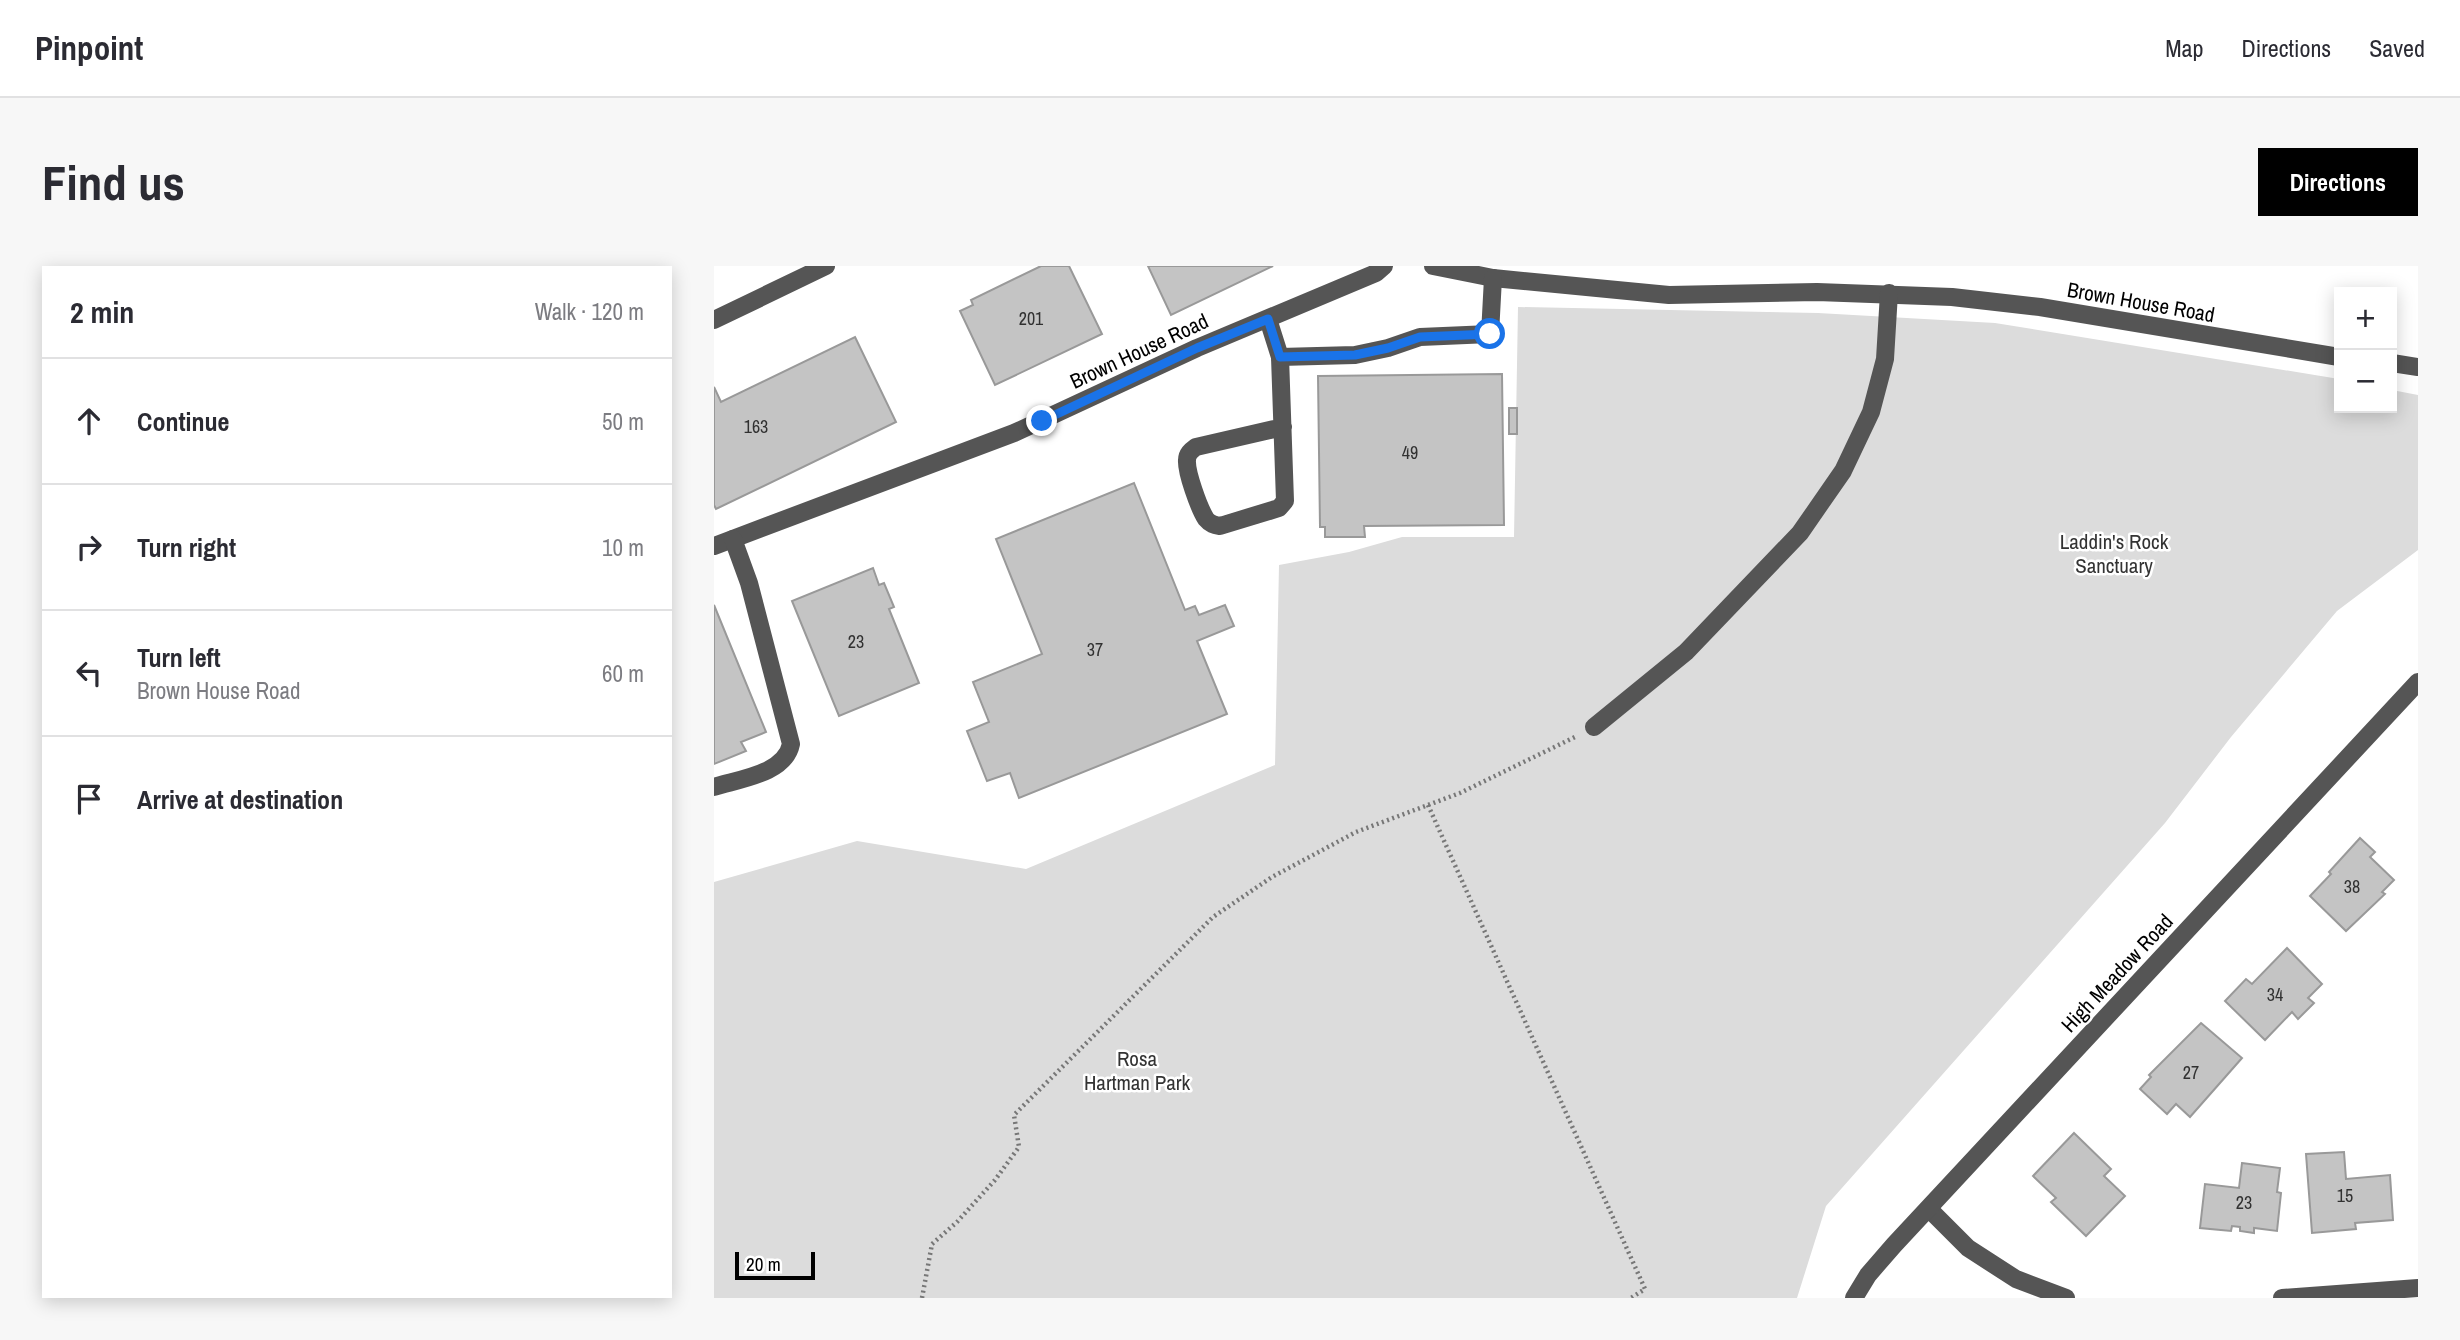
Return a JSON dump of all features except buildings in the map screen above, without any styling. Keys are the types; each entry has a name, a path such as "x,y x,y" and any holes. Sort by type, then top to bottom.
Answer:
{"street":[{"path":"714,320 826,266"},
{"name":"Brown House Road","path":"714,546 1014,433 1197,348 1376,273 1384,266"},
{"name":"Brown House Road","path":"1433,266 1493,278 1669,295 1817,292 1952,297 2040,307 2334,356"},
{"path":"1280,357 1355,355 1420,337 1490,334 1493,278"},
{"path":"1594,727 1686,652 1800,533 1843,471 1871,412 1885,359 1889,293"},
{"path":"1268,319 1280,357 1283,427 1285,501 1279,508 1220,526 1211,524 1197,496 1188,466 1190,451 1196,447 1283,427"},
{"path":"2397,364 2418,367"},
{"path":"714,787 772,768 790,753 791,744 749,583 733,539"},
{"name":"High Meadow Road","path":"1854,1298 1868,1275 2418,682"},
{"path":"1929,1209 1968,1248 2016,1279 2066,1298"},
{"path":"2282,1298 2418,1288"}],"path":[{"path":"922,1298 932,1244 957,1222 995,1180 1019,1147 1014,1115 1213,917 1272,877 1356,832 1460,793 1594,727"},
{"path":"1428,804 1644,1289 1632,1298"}],"green space":[{"path":"1518,307 1818,313 1995,323 2334,378 2334,413 2397,413 2397,391 2418,395 2418,550 2337,611 2231,737 2165,823 1826,1206 1797,1298 714,1298 714,882 857,841 1026,869 1275,765 1279,565 1349,552 1402,537 1514,537"}],"route":[{"path":"1042,421 1197,348 1268,319 1280,357 1355,355 1420,337 1490,334"}],"park label":[{"name":"Laddin's Rock Sanctuary","path":"2114,553"},
{"name":"Rosa Hartman Park","path":"1137,1070"}]}
